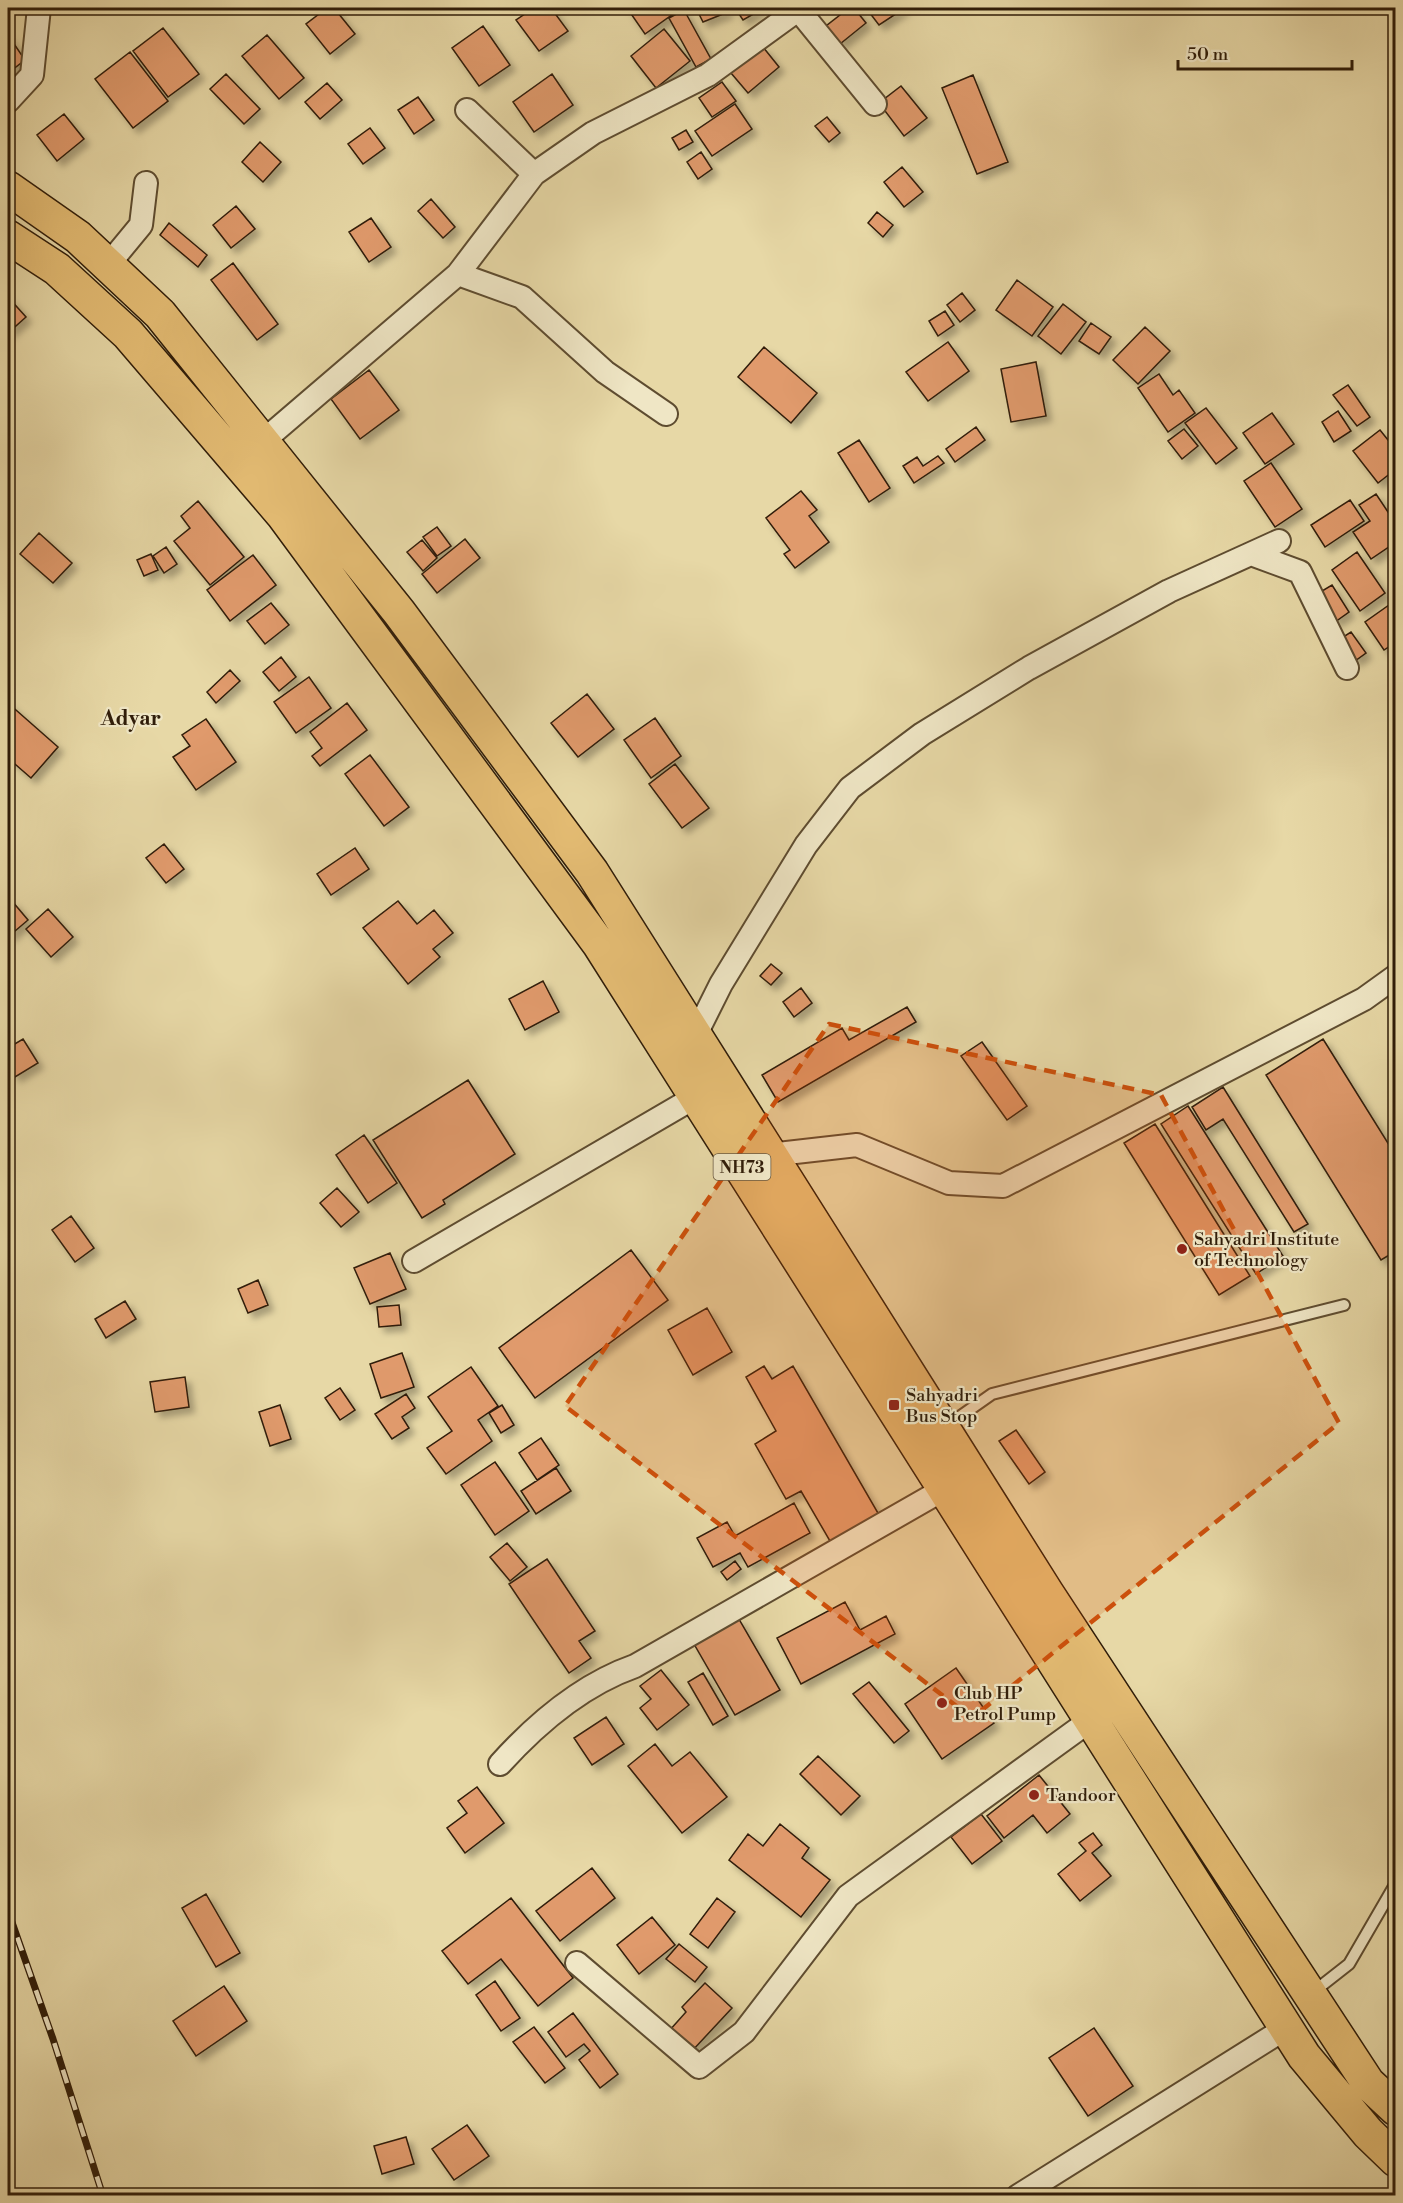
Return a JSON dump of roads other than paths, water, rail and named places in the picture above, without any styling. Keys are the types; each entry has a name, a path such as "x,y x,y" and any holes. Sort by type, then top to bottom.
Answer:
{"highway":[{"name":"NH73","path":"8,188 78,237 160,314 399,612 592,872 769,1155 932,1438 946,1488 1304,2056 1361,2125 1395,2160"},
{"name":"NH73","path":"8,237 57,270 128,334 283,515 599,944 696,1096 932,1438 1368,2083 1395,2109"}],"street":[{"path":"8,101 32,75 39,8"},
{"path":"262,442 458,274 534,174 593,133 708,75 798,8 875,104"},
{"path":"467,110 534,174"},
{"path":"108,265 141,225 146,183"},
{"path":"458,274 522,297 605,372 666,414"},
{"path":"695,1036 721,984 806,844 850,788 922,734 1029,668 1168,591 1279,541"},
{"path":"1251,554 1300,572 1347,668"},
{"path":"769,1155 857,1145 949,1183 1003,1186 1364,999 1395,976"},
{"path":"414,1261 696,1096"},
{"path":"500,1764 532,1728 607,1676 634,1666 946,1488"},
{"path":"577,1963 699,2067 744,2032 848,1896 1092,1719"},
{"path":"1018,2196 1286,2028"}],"lane":[{"path":"932,1438 992,1394 1344,1305"},
{"path":"1310,1995 1349,1964 1395,1883"}],"railway":[{"path":"8,1911 53,2039 103,2196"}],"place":[{"name":"Sahyadri Institute of Technology","path":"1182,1249"},
{"name":"Sahyadri Bus Stop","path":"894,1405"},
{"name":"Club HP Petrol Pump","path":"942,1703"},
{"name":"Tandoor","path":"1034,1795"}],"district":[{"name":"Adyar","path":"131,718"}]}
